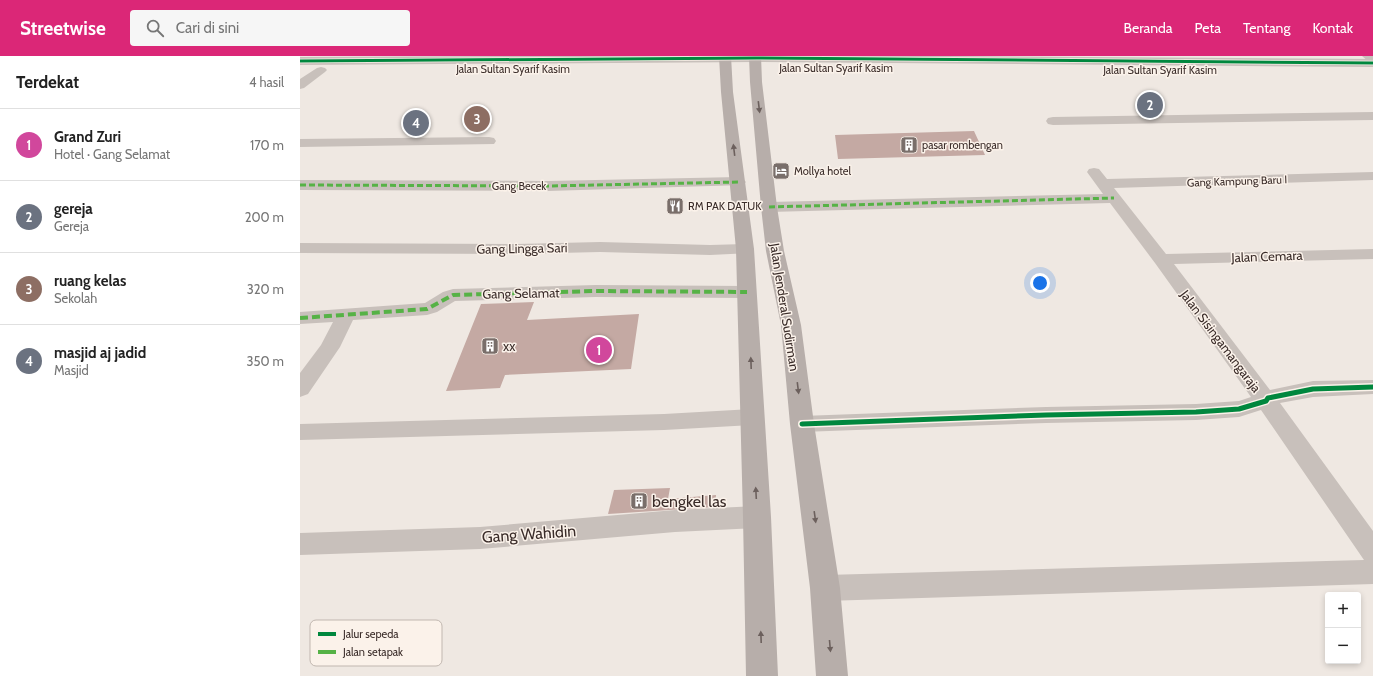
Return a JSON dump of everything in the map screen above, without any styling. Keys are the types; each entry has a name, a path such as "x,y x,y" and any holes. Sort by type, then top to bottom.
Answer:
{"main road":[{"path":"726,61 727,92 745,249 758,517 762,676"},
{"name":"Jalan Jenderal Sudirman","path":"755,61 769,207 775,251 791,325 802,424 825,588 832,676"}],"street":[{"path":"1368,56 1373,61"},
{"name":"Jalan Sultan Syarif Kasim","path":"755,61 946,58 1373,61"},
{"path":"300,61 328,62"},
{"name":"Jalan Sultan Syarif Kasim","path":"300,70 328,62 755,61 1373,70"},
{"path":"300,86 328,62"},
{"path":"1053,121 1373,116"},
{"path":"300,143 489,141"},
{"name":"Gang Kampung Baru I","path":"769,207 880,205 1103,185 1373,176"},
{"name":"Gang Becek","path":"300,185 548,186 738,182"},
{"name":"Jalan Sisingamangaraja","path":"1103,185 1161,259 1370,544"},
{"name":"Gang Lingga Sari","path":"300,248 517,249 607,247 710,250 745,249"},
{"name":"Jalan Cemara","path":"1161,259 1373,254"},
{"name":"Gang Selamat","path":"300,318 346,316 432,308 453,294 596,291 747,292"},
{"path":"300,389 310,374 308,370 330,348 336,333 346,316"},
{"path":"802,424 1046,415 1196,412 1239,409 1266,401 1268,398 1285,393 1313,389 1373,387"},
{"path":"300,432 664,422 752,417"},
{"name":"Gang Wahidin","path":"300,544 473,538 675,521 758,517"},
{"path":"825,588 1373,572"}],"building":[{"name":"pasar rombengan","path":"974,131 985,155 838,159 835,135"},
{"path":"534,302 527,320 639,314 631,369 505,375 500,388 446,391 481,304"},
{"name":"bengkel las","path":"670,488 668,499 716,495 715,507 608,514 614,490"}],"marked path":[{"path":"300,185 548,186 738,182"},
{"path":"769,207 1114,198"},
{"path":"300,318 427,309 453,295 596,291 747,292"}],"cycle path":[{"path":"300,61 756,58 1373,63"},
{"path":"802,424 1046,415 1196,412 1239,409 1266,401 1268,398 1313,389 1373,387"}],"place":[{"name":"gereja","path":"1150,105"},
{"name":"ruang kelas","path":"477,119"},
{"name":"masjid aj jadid","path":"416,123"},
{"name":"pasar rombengan","path":"909,145"},
{"name":"Mollya hotel","path":"781,171"},
{"name":"RM PAK DATUK","path":"675,206"},
{"name":"xx","path":"490,346"},
{"name":"Grand Zuri","path":"599,350"},
{"name":"bengkel las","path":"639,501"}]}
